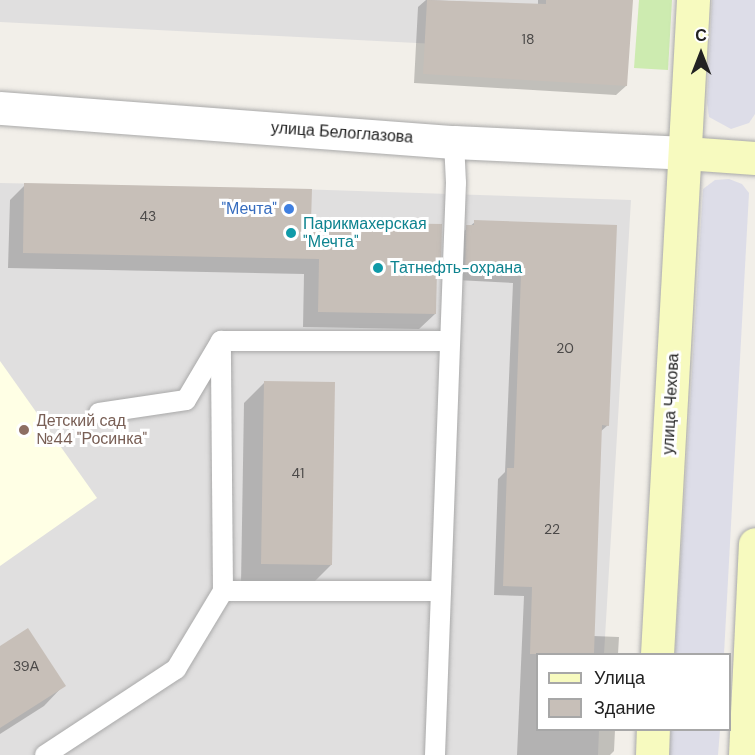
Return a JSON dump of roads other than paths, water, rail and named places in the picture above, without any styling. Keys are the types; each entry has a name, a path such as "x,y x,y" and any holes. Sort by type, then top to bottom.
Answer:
{"main road":[{"name":"улица Чехова","path":"657,653 693,0"},
{"path":"685,153 755,158"},
{"path":"745,755 755,544"},
{"path":"652,755 653,731"}],"street":[{"name":"улица Белоглазова","path":"0,108 454,142 685,153"}],"lane":[{"path":"435,755 456,183 454,142"},
{"path":"221,341 450,342"},
{"path":"99,413 186,400 221,341"},
{"path":"45,755 176,669 223,591 221,341"},
{"path":"223,591 441,591"}],"place":[{"name":"\"Мечта\"","path":"289,209"},
{"name":"Парикмахерская \"Мечта\"","path":"291,233"},
{"name":"Татнефть-охрана","path":"378,268"},
{"name":"Детский сад №44 \"Росинка\"","path":"24,430"}]}
